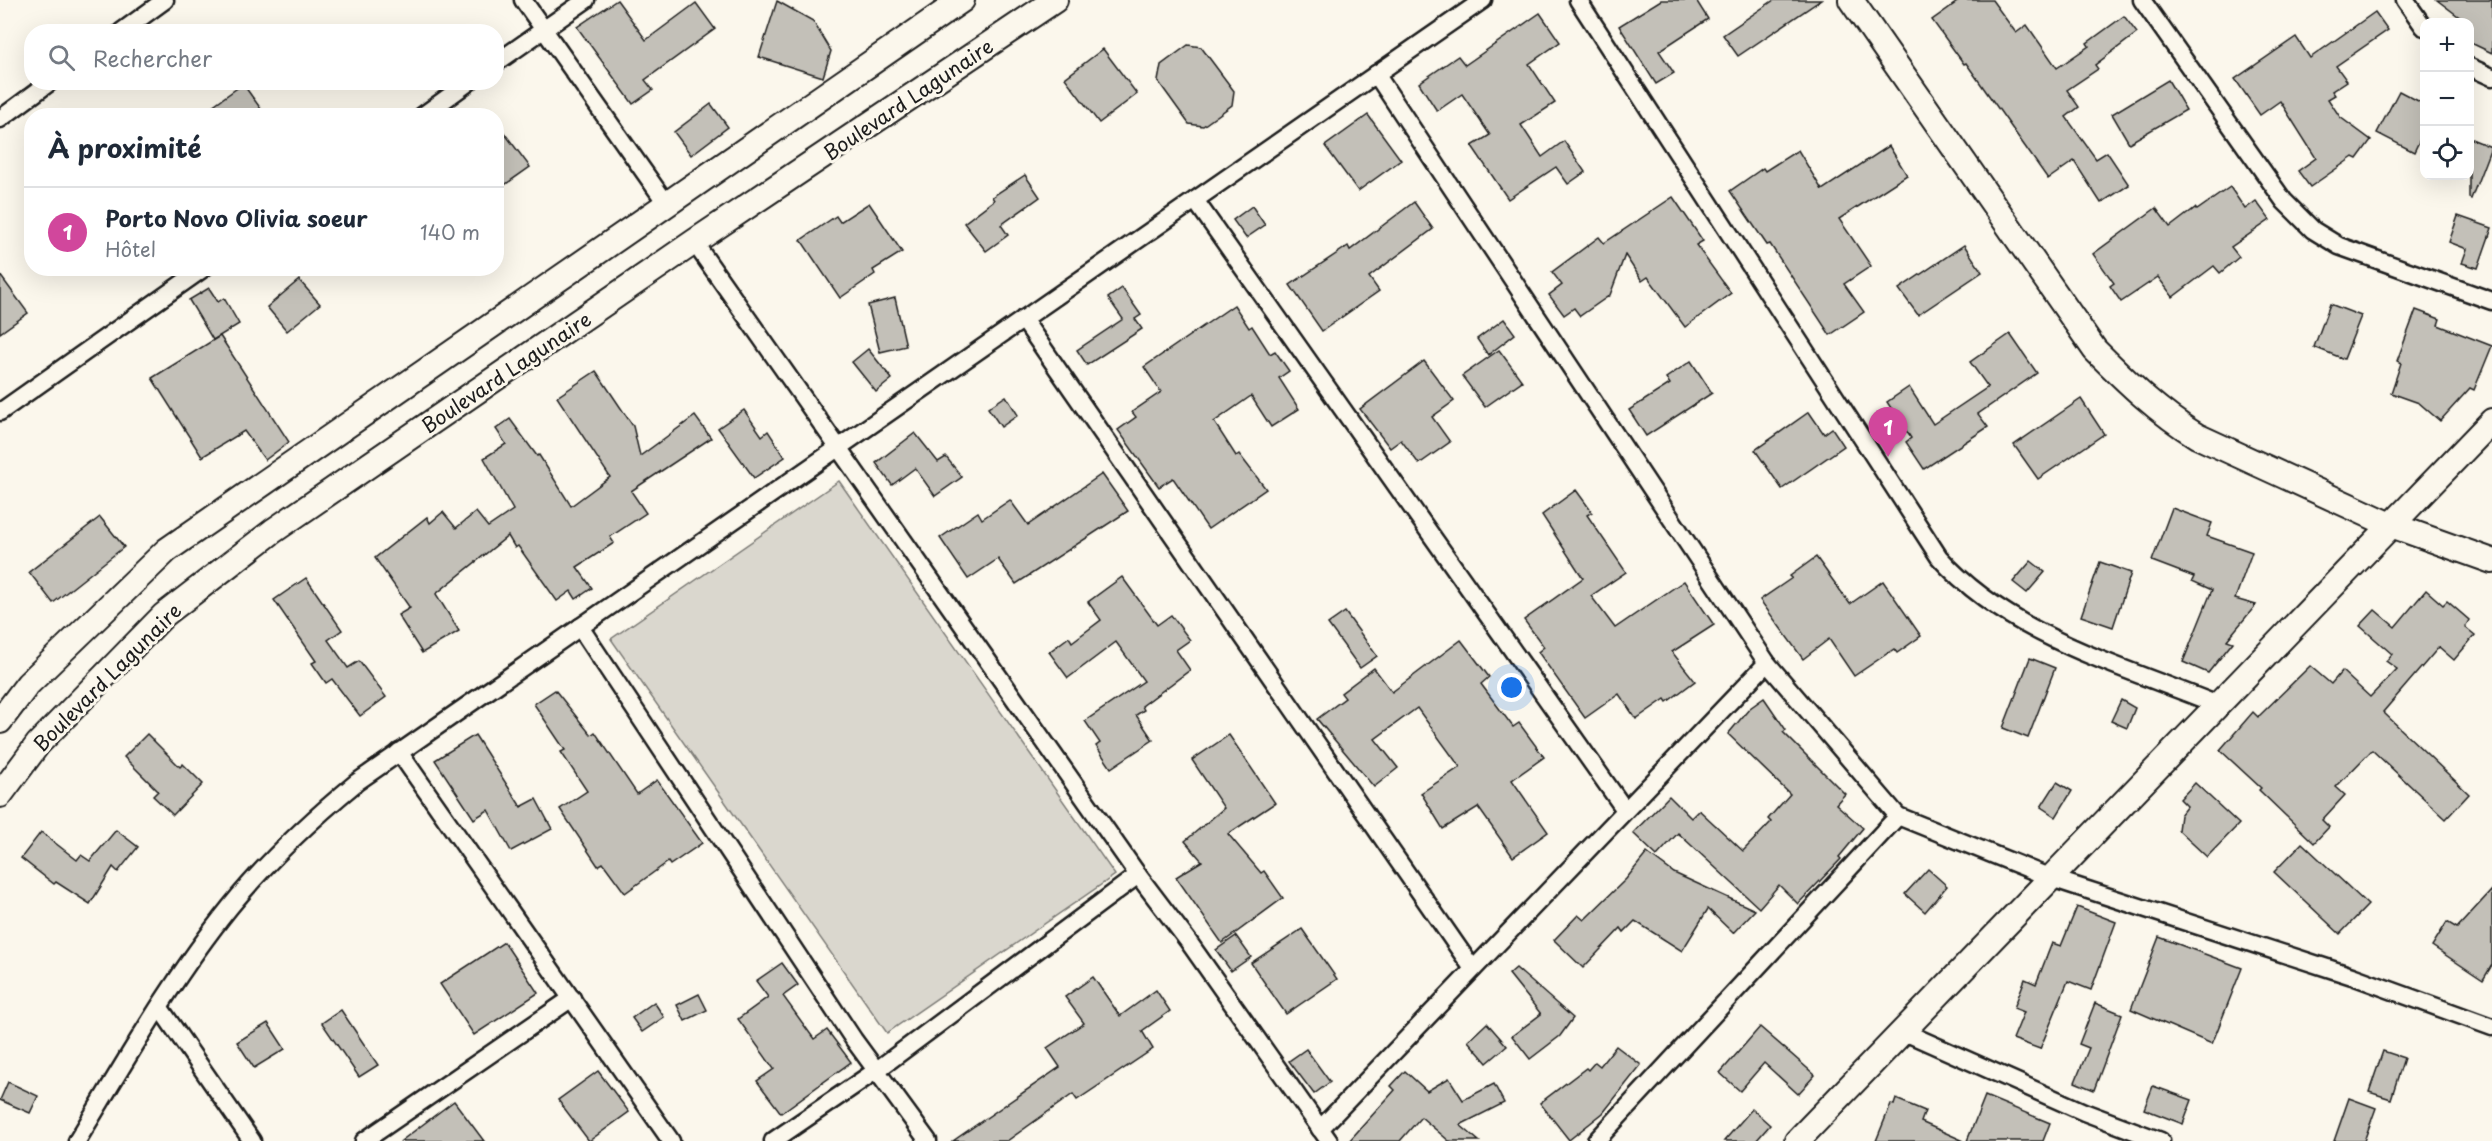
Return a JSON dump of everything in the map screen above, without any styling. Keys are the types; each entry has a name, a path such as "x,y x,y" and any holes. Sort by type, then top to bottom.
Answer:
{"main road":[{"path":"0,721 28,684 167,550 962,0"},
{"name":"Boulevard Lagunaire","path":"0,795 38,744 164,615 273,531 694,242 1055,0"},
{"path":"1851,0 2095,350 2128,383 2167,417 2197,436 2391,525 2492,561"},
{"path":"1797,1141 2492,421"}],"street":[{"path":"132,24 165,0"},
{"path":"523,0 666,203"},
{"path":"504,58 586,0"},
{"path":"77,1141 160,1008 230,906 306,825 357,782 1483,0"},
{"path":"1578,0 1939,557 1953,573 1987,602 2048,636 2218,705"},
{"path":"2142,0 2284,201 2313,230 2339,246 2492,301"},
{"path":"2405,0 2420,21"},
{"path":"2474,69 2492,77"},
{"path":"1376,74 1767,663 1898,816 2050,878 2352,976 2492,1027"},
{"path":"0,118 39,90"},
{"path":"433,108 458,90"},
{"path":"1195,200 1625,810"},
{"path":"694,242 1138,875 1188,941 1324,1135 1473,969 1767,663"},
{"path":"0,412 193,276"},
{"path":"1023,319 1473,969"},
{"path":"580,627 854,1040 927,1141"},
{"path":"399,752 671,1141"},
{"path":"1596,1141 1898,816"},
{"path":"773,1141 877,1070 1138,875"},
{"path":"364,1141 572,998"},
{"path":"160,1008 252,1141"},
{"path":"1902,1031 2084,1112 2161,1141"}],"shaded area":[{"path":"839,481 1115,875 887,1033 611,639"}],"building":[{"path":"617,0 646,40 696,3 715,29 645,80 653,90 633,104 577,27"},
{"path":"1661,0 1696,0 1708,19 1659,51 1674,73 1656,84 1619,26"},
{"path":"1774,0 1821,0 1738,56 1723,35"},
{"path":"1960,0 1992,0 2016,33 2027,25 2057,68 2089,46 2087,43 2124,16 2137,33 2095,65 2098,69 2067,90 2079,107 2066,117 2096,159 2107,152 2129,185 2101,203 2074,161 2048,179 1966,63 1964,64 1932,20"},
{"path":"2437,0 2492,0 2492,53 2474,44 2474,18 2461,18"},
{"path":"777,1 813,21 831,51 823,77 759,57"},
{"path":"2375,12 2388,30 2336,66 2347,81 2332,91 2335,95 2328,99 2340,117 2371,140 2357,159 2353,157 2310,187 2298,171 2316,158 2280,101 2260,115 2235,79 2296,37 2310,58"},
{"path":"1540,13 1560,42 1529,64 1555,103 1521,125 1542,157 1564,141 1585,172 1568,184 1556,167 1508,199 1472,146 1490,135 1462,94 1437,111 1419,83 1458,56 1465,65"},
{"path":"1188,45 1201,47 1234,91 1232,105 1203,126 1189,124 1158,81 1161,65"},
{"path":"1103,49 1137,94 1099,123 1065,78"},
{"path":"2168,80 2186,110 2129,143 2112,114"},
{"path":"235,90 247,90 260,108 209,108"},
{"path":"2399,91 2420,102 2420,139 2414,152 2377,133"},
{"path":"711,104 728,127 691,155 674,132"},
{"path":"1368,115 1401,160 1358,191 1325,146"},
{"path":"504,133 530,167 504,185"},
{"path":"2474,140 2491,147 2471,199 2469,198 2469,180 2474,180"},
{"path":"1889,146 1907,175 1839,219 1871,266 1844,284 1864,312 1830,335 1770,244 1767,245 1730,191 1763,168 1765,171 1798,150 1822,190"},
{"path":"1025,175 1040,197 1001,225 1008,235 986,251 964,223 994,200 992,197"},
{"path":"2230,187 2245,209 2256,201 2270,220 2231,247 2239,257 2220,273 2214,266 2173,297 2158,277 2121,302 2110,286 2114,283 2093,254 2156,208 2170,227 2195,208 2197,210"},
{"path":"1673,197 1703,241 1696,245 1731,293 1685,327 1648,277 1642,281 1625,255 1610,295 1580,316 1574,308 1564,315 1549,295 1562,285 1552,272 1599,237 1604,243"},
{"path":"1414,202 1433,229 1369,277 1379,291 1322,331 1290,285 1348,246 1350,250"},
{"path":"869,203 902,252 873,270 875,274 840,298 801,240 836,216 840,222"},
{"path":"1252,206 1265,225 1246,238 1233,220"},
{"path":"2458,216 2492,228 2478,268 2462,263 2467,249 2449,242"},
{"path":"1964,245 1982,272 1918,315 1899,289"},
{"path":"0,275 28,313 0,333"},
{"path":"299,280 320,304 287,331 267,307"},
{"path":"209,288 218,302 224,298 239,324 213,340 189,300"},
{"path":"1122,288 1141,315 1135,319 1142,329 1087,365 1077,350 1123,319 1108,298"},
{"path":"895,298 906,346 880,352 868,305"},
{"path":"2330,304 2361,316 2344,359 2314,347"},
{"path":"1234,305 1249,328 1252,326 1270,354 1275,351 1289,371 1279,378 1299,409 1271,427 1251,396 1214,422 1236,456 1239,454 1266,489 1208,529 1173,478 1159,487 1118,430 1136,417 1132,412 1161,392 1144,367"},
{"path":"2416,310 2440,319 2438,325 2492,346 2474,390 2470,388 2440,421 2419,403 2391,393 2401,363 2397,361"},
{"path":"1504,319 1515,334 1488,355 1477,339"},
{"path":"2010,334 2037,373 1978,414 1988,427 1924,469 1906,442 1911,438 1887,402 1909,387 1933,424 1988,387 1970,362"},
{"path":"220,336 289,442 265,460 244,431 202,457 152,378"},
{"path":"868,349 892,379 876,392 852,362"},
{"path":"1499,350 1522,381 1485,407 1462,376"},
{"path":"1424,361 1454,401 1432,417 1450,442 1419,464 1401,440 1390,448 1360,409"},
{"path":"1691,361 1712,393 1646,436 1629,410 1670,384 1666,378"},
{"path":"596,371 633,426 640,456 695,416 711,438 631,491 646,513 610,537 614,543 577,567 592,588 576,599 571,591 557,601 518,546 515,548 508,536 436,594 459,631 422,653 398,615 410,608 375,558 427,517 430,523 443,512 456,528 476,512 488,527 513,510 484,458 506,444 496,429 510,419 537,456 539,455 571,506 610,477 557,397"},
{"path":"1006,396 1018,415 1001,427 988,408"},
{"path":"2081,399 2104,434 2038,479 2014,445"},
{"path":"744,410 762,436 768,431 785,457 754,478 718,428"},
{"path":"1809,412 1824,434 1832,428 1844,446 1782,489 1755,450"},
{"path":"915,433 938,462 946,457 962,477 935,496 915,468 892,485 876,463"},
{"path":"1102,474 1128,511 1016,584 998,559 968,579 940,538 978,512 982,519 1010,500 1028,525"},
{"path":"1576,490 1592,512 1587,515 1626,572 1591,596 1615,628 1684,581 1714,625 1672,652 1695,681 1667,702 1665,699 1636,719 1619,694 1585,718 1538,652 1544,647 1524,620 1583,578 1542,515"},
{"path":"2172,508 2212,523 2207,536 2252,552 2235,599 2256,605 2227,640 2233,642 2208,673 2183,662 2212,590 2192,581 2194,577 2152,561"},
{"path":"100,517 124,547 53,603 29,572"},
{"path":"1816,557 1850,604 1883,581 1921,636 1897,653 1894,649 1854,676 1829,639 1803,659 1760,600 1792,578 1790,576"},
{"path":"2031,561 2045,572 2027,593 2013,582"},
{"path":"2100,562 2131,573 2113,627 2081,616"},
{"path":"1122,577 1157,625 1171,615 1190,640 1176,650 1190,670 1142,706 1144,710 1136,715 1153,740 1111,768 1096,746 1100,743 1085,721 1144,681 1116,642 1068,678 1049,652 1069,637 1072,642 1101,620 1088,602"},
{"path":"306,578 342,630 328,640 348,668 359,661 386,697 360,716 332,679 326,683 312,663 316,661 274,600"},
{"path":"2426,590 2443,605 2447,601 2469,620 2465,627 2475,635 2454,660 2439,647 2383,712 2469,794 2446,819 2372,750 2336,787 2345,795 2322,820 2329,827 2314,843 2259,790 2261,788 2220,750 2253,712 2258,717 2310,666 2331,684 2342,671 2370,697 2397,669 2386,661 2392,654 2360,626 2375,610 2395,627"},
{"path":"1345,612 1377,656 1360,668 1328,624"},
{"path":"1461,640 1489,677 1481,684 1513,727 1519,723 1544,757 1512,780 1548,832 1513,857 1478,807 1443,829 1421,793 1460,767 1417,708 1375,739 1398,768 1374,787 1317,719 1345,698 1341,693 1374,668 1392,692"},
{"path":"2030,658 2055,668 2028,738 2003,728"},
{"path":"555,690 591,735 595,732 637,794 657,780 702,843 670,865 668,862 625,893 603,863 598,866 560,809 587,791 561,752 565,750 534,704"},
{"path":"1764,698 1786,730 1783,732 1845,794 1836,804 1863,828 1839,857 1841,859 1798,904 1779,885 1759,908 1678,833 1657,856 1633,833 1669,796 1691,818 1699,810 1743,851 1771,822 1768,819 1790,794 1728,734 1750,708"},
{"path":"2121,700 2135,708 2127,728 2111,721"},
{"path":"147,734 180,767 183,764 203,784 173,815 153,796 158,791 124,757"},
{"path":"475,735 521,807 536,799 552,829 511,851 488,810 474,819 435,760"},
{"path":"1229,735 1275,803 1228,834 1261,873 1264,871 1283,898 1222,943 1176,877 1202,861 1185,841 1224,808 1192,760"},
{"path":"2057,782 2072,791 2056,817 2041,807"},
{"path":"2195,783 2239,824 2207,857 2178,830 2180,815 2187,806 2180,799"},
{"path":"116,830 138,847 118,872 113,867 90,904 56,882 54,884 21,858 41,832 77,860 81,855 90,861"},
{"path":"2302,843 2368,905 2340,934 2274,872"},
{"path":"1647,853 1674,873 1755,910 1733,933 1708,909 1682,951 1635,921 1624,932 1621,928 1583,968 1554,940 1578,915 1584,920 1626,879"},
{"path":"1928,869 1947,886 1925,912 1905,894"},
{"path":"2492,890 2492,965 2483,980 2432,946 2447,922 2457,928"},
{"path":"2077,907 2116,922 2091,990 2068,981 2040,1049 2013,1039 2024,1012 2014,1008 2025,979 2036,984 2052,943 2061,946"},
{"path":"1302,929 1337,979 1286,1014 1251,963"},
{"path":"1236,936 1251,957 1231,971 1216,950"},
{"path":"2159,937 2242,968 2212,1044 2131,1009"},
{"path":"504,942 538,993 474,1035 440,984"},
{"path":"782,963 798,985 783,996 814,1039 827,1030 851,1062 781,1113 757,1081 774,1069 738,1019 768,997 756,981"},
{"path":"1516,968 1573,1018 1560,1036 1530,1059 1512,1036 1541,1014 1509,974"},
{"path":"1093,977 1120,1016 1156,990 1170,1011 1142,1031 1153,1049 1077,1100 1073,1094 1007,1141 953,1141 1060,1067 1047,1048 1084,1023 1065,997"},
{"path":"699,994 707,1010 685,1021 677,1005"},
{"path":"654,1002 664,1017 642,1032 632,1018"},
{"path":"2095,1003 2122,1014 2094,1090 2075,1082 2089,1048 2079,1044"},
{"path":"341,1010 378,1065 359,1077 322,1023"},
{"path":"268,1023 285,1049 254,1068 237,1042"},
{"path":"1487,1023 1507,1046 1487,1063 1468,1041"},
{"path":"1760,1027 1815,1075 1798,1094 1764,1063 1740,1091 1720,1073"},
{"path":"1616,1046 1641,1065 1603,1113 1569,1140 1540,1103 1586,1068 1588,1070 1595,1062 1600,1066"},
{"path":"1306,1049 1330,1082 1314,1094 1289,1061"},
{"path":"2383,1051 2404,1058 2391,1099 2369,1092"},
{"path":"598,1071 629,1112 589,1141 558,1100"},
{"path":"1405,1071 1427,1091 1449,1078 1463,1100 1494,1084 1504,1103 1460,1125 1479,1141 1449,1141 1421,1117 1400,1141 1349,1141 1395,1090 1391,1086"},
{"path":"8,1082 38,1096 30,1113 0,1100"},
{"path":"2153,1086 2192,1100 2183,1124 2144,1109"},
{"path":"1985,1096 2050,1123 2043,1141 1967,1141"},
{"path":"2349,1098 2376,1108 2364,1141 2334,1141"},
{"path":"1896,1099 1925,1111 1921,1122 1964,1141 1876,1141 1891,1104 1894,1105"},
{"path":"454,1101 484,1141 401,1141"},
{"path":"1752,1109 1770,1125 1756,1141 1724,1141"}],"place":[{"name":"Porto Novo Olivia soeur","path":"1888,457"}]}
